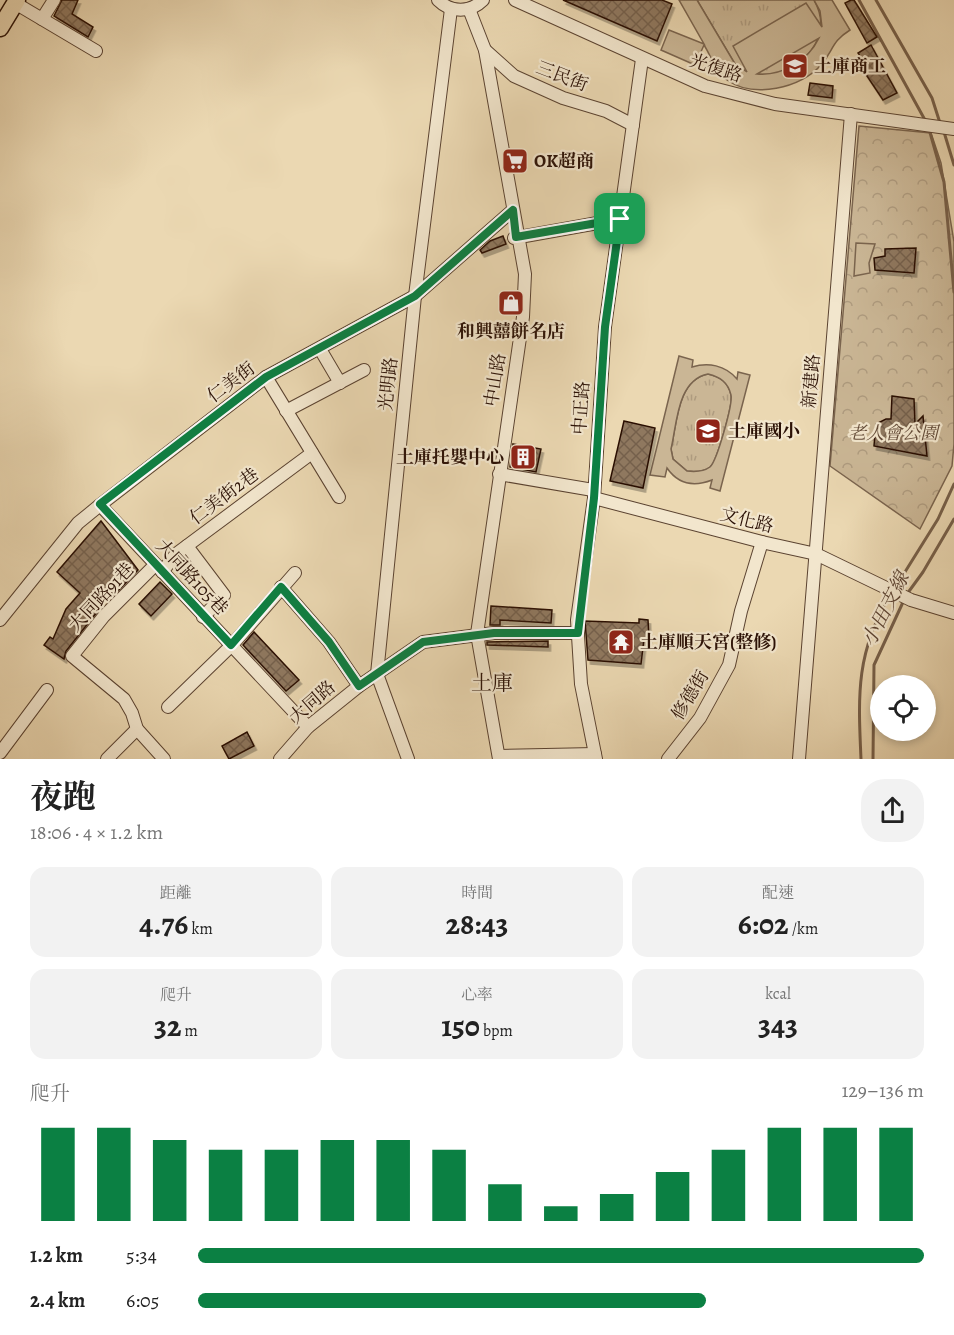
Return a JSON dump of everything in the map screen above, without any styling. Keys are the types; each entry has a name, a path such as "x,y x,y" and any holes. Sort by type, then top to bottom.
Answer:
{"main road":[{"path":"0,28 16,2"}],"street":[{"path":"42,20 54,0"},
{"path":"438,0 450,9 469,9 483,0"},
{"name":"光復路","path":"515,0 705,86 765,102 954,129"},
{"path":"16,2 96,51"},
{"name":"光明路","path":"408,759 377,674 415,296 450,9"},
{"name":"中山路","path":"469,9 485,50 513,210 515,238 525,274 523,317 477,634 499,758"},
{"name":"三民街","path":"485,50 514,76 563,98 606,111 633,125"},
{"name":"中正路","path":"595,757 581,684 578,633 594,494 605,327 642,59"},
{"name":"新建路","path":"799,759 851,114"},
{"name":"仁美街","path":"0,620 78,522 100,504 266,377 415,296 513,210"},
{"path":"515,238 620,219"},
{"path":"320,348 340,382"},
{"path":"286,411 364,370"},
{"path":"266,377 339,497"},
{"name":"仁美街2巷","path":"158,568 312,453"},
{"name":"文化路","path":"499,474 594,494 762,542 816,554 911,600 954,613"},
{"name":"大同路105巷","path":"100,504 308,727"},
{"name":"修德街","path":"669,759 700,718 729,665 741,611 762,542"},
{"path":"187,546 224,595 203,617"},
{"name":"大同路91巷","path":"158,568 104,616 72,656 124,699 132,712 137,729 164,759"},
{"path":"168,707 231,645 295,573"},
{"path":"281,587 329,642 359,686"},
{"name":"大同路","path":"280,759 308,727 359,686 423,642 477,634 578,633"},
{"path":"0,753 47,690"},
{"path":"107,759 137,729"},
{"path":"499,758 595,757"}],"green space":[{"path":"679,0 697,0 735,64 747,72 733,46 806,3 822,27 820,11 814,0 832,0 850,30 839,38 825,60 812,73 789,85 763,90 738,86 723,77 704,45 695,65 661,50 669,30 704,44","holes":["819,38 801,60 785,70 757,74"]},
{"path":"697,0 814,0 820,18 819,36 811,51 798,63 783,71 766,75 750,72 735,64"},
{"name":"老人會公園","path":"859,126 931,133 941,163 954,242 954,444 952,466 920,529 830,466"},
{"path":"856,243 875,244 869,263 870,273 854,276"},
{"path":"679,356 693,360 692,367 716,366 737,379 738,372 750,375 720,491 710,488 712,480 687,483 676,478 667,468 665,477 650,475","holes":["708,374 723,381 730,390 731,400 727,420 717,454 710,467 705,470 687,471 673,459 671,449 677,416 684,394 690,385 698,378"]},
{"path":"708,374 726,383 731,395 730,409 713,463 705,470 687,471 673,459 671,449 677,416 684,394 690,385 698,378"}],"building":[{"path":"62,0 78,0 72,14 93,27 88,37 54,16"},
{"path":"563,0 662,0 672,4 657,41"},
{"path":"854,0 877,37 867,43 845,3"},
{"path":"871,45 897,93 883,100 863,70 867,68 858,53"},
{"path":"810,83 833,86 832,98 808,95"},
{"path":"503,236 506,244 482,253 480,250 490,241"},
{"path":"916,248 914,273 875,270 874,258 885,256 885,249"},
{"path":"892,396 914,399 915,424 923,416 927,456 874,446 876,424 891,419"},
{"path":"624,421 655,428 643,488 610,481"},
{"name":"土庫托嬰中心","path":"513,444 541,449 536,472 510,467"},
{"path":"101,521 138,570 114,595 109,588 94,600 101,607 66,651 64,659 44,645 50,637 53,639 66,609 80,593 57,572"},
{"path":"160,582 172,594 151,616 139,604"},
{"path":"491,606 552,610 551,623 500,620 500,625 490,625"},
{"name":"土庫順天宮(整修)","path":"639,619 648,620 649,639 644,639 641,664 588,660 585,621 639,623"},
{"path":"254,632 299,680 286,691 243,645"},
{"path":"548,641 548,647 487,645 487,642"},
{"path":"247,732 254,746 229,759 222,746"}],"waterway":[{"path":"859,0 925,120"},
{"name":"小田支線","path":"876,0 932,98 940,123"},
{"path":"929,129 944,182 954,292"},
{"name":"小田支線","path":"944,132 954,165"},
{"path":"895,588 938,519 954,484"},
{"name":"小田支線","path":"907,594 923,572 954,519"},
{"path":"861,759 860,693 865,654 871,635 891,593"},
{"name":"小田支線","path":"873,759 874,665 904,600"}],"place":[{"name":"土庫商工","path":"795,66"},
{"name":"OK超商","path":"515,161"},
{"name":"和興囍餅名店","path":"511,303"},
{"name":"土庫國小","path":"708,431"},
{"name":"土庫托嬰中心","path":"523,457"},
{"name":"土庫順天宮(整修)","path":"621,642"}],"district":[{"name":"土庫","path":"492,683"}],"route":[{"path":"513,210 516,237 620,219 605,327 594,498 577,620 578,633 494,633 423,642 359,686 329,642 281,587 231,645 100,504 266,377 377,319 415,296 513,210"}]}
